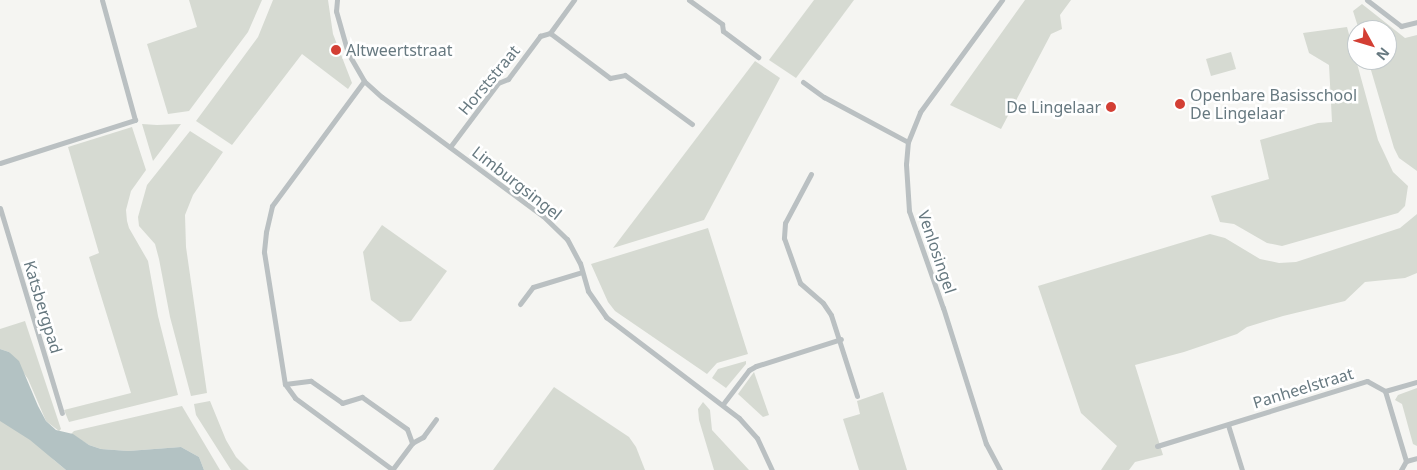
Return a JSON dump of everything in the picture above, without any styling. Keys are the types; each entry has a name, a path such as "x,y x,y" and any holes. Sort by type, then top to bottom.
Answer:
{"street":[{"path":"0,163 135,120 102,0"},
{"name":"Limburgsingel","path":"337,0 336,11 348,53 364,81 543,216 567,240 582,272 588,291 606,317 739,418 757,438 772,470"},
{"name":"Horststraat","path":"450,147 498,83 508,79 540,36 550,33 574,0"},
{"path":"689,0 722,24 723,31 758,57"},
{"name":"Venlosingel","path":"1000,470 986,444 943,308 909,210 906,164 908,142 920,112 1002,0"},
{"path":"1367,0 1401,26 1417,22"},
{"path":"550,33 610,78 625,75 692,124"},
{"path":"364,81 272,206 264,252 285,384 295,398 392,470 412,443 423,437 436,419"},
{"path":"803,82 824,96 908,142"},
{"path":"811,174 785,223 784,238 800,283 823,303 831,315 857,396"},
{"name":"Katsbergpad","path":"0,208 62,413"},
{"path":"520,304 533,287 582,272"},
{"path":"723,404 749,370 757,365 840,339"},
{"path":"285,384 311,381 342,403 362,397 407,429 412,443"},
{"name":"Panheelstraat","path":"1157,446 1367,381 1385,392"},
{"path":"1406,461 1385,392 1417,382"},
{"path":"1228,425 1242,470"},
{"path":"1401,470 1406,461 1417,458"}],"shaded area":[{"path":"189,0 262,0 248,32 189,111 168,114 147,44 197,27"},
{"path":"273,0 328,0 333,34 352,83 348,89 302,54 232,145 196,121 258,37"},
{"path":"814,0 854,0 796,78 769,60"},
{"path":"1025,0 1071,0 1060,15 1062,29 1051,34 1001,129 950,105"},
{"path":"1362,4 1382,20 1356,20 1353,11"},
{"path":"1347,27 1347,70 1359,70 1378,140 1393,172 1408,186 1405,206 1398,213 1282,246 1267,243 1234,224 1220,222 1211,196 1269,179 1260,140 1318,123 1332,122 1329,65 1309,53 1303,33"},
{"path":"1397,32 1405,38 1417,35 1417,171 1399,158 1394,148 1371,70 1397,70"},
{"path":"1231,52 1236,69 1211,76 1206,59"},
{"path":"755,61 780,78 704,220 613,248"},
{"path":"142,124 157,125 181,124 153,161"},
{"path":"132,127 146,170 131,191 126,210 127,221 148,261 158,316 178,395 69,422 64,410 131,393 89,257 99,253 68,147"},
{"path":"190,131 223,152 193,195 185,215 186,247 207,393 191,396 170,317 155,244 139,226 138,217 147,185"},
{"path":"1417,214 1417,273 1405,278 1365,282 1345,301 1283,316 1247,327 1237,334 1184,352 1135,365 1163,455 1135,462 1129,470 1101,470 1117,446 1081,413 1038,286 1210,234 1225,238 1260,259 1279,263 1296,262 1400,228"},
{"path":"382,225 447,271 411,321 400,322 371,300 363,252"},
{"path":"708,228 748,354 717,363 707,374 615,311 608,302 591,264"},
{"path":"25,321 61,429 59,431 46,421 28,379 9,352 0,349 0,329"},
{"path":"0,349 9,352 19,361 46,421 56,430 73,434 89,445 101,449 128,451 181,447 199,457 204,470 66,470 30,440 0,421"},
{"path":"746,361 746,364 726,388 712,378 718,369"},
{"path":"754,372 769,415 763,417 738,394"},
{"path":"554,387 629,437 636,447 645,470 493,470"},
{"path":"1417,388 1417,446 1413,444 1402,404 1395,400 1398,395"},
{"path":"883,392 907,470 859,470 843,419 860,414 857,401"},
{"path":"0,397 54,460 66,470 0,470"},
{"path":"210,401 226,440 236,457 249,470 231,470 196,415 194,404"},
{"path":"703,402 710,410 712,430 749,470 714,470 699,420 698,409"},
{"path":"182,406 220,470 204,470 199,457 181,447 128,451 101,449 89,445 71,434 74,431"}],"place":[{"name":"Altweertstraat","path":"336,50"},
{"name":"Openbare Basisschool De Lingelaar","path":"1180,104"},
{"name":"De Lingelaar","path":"1111,107"}]}
